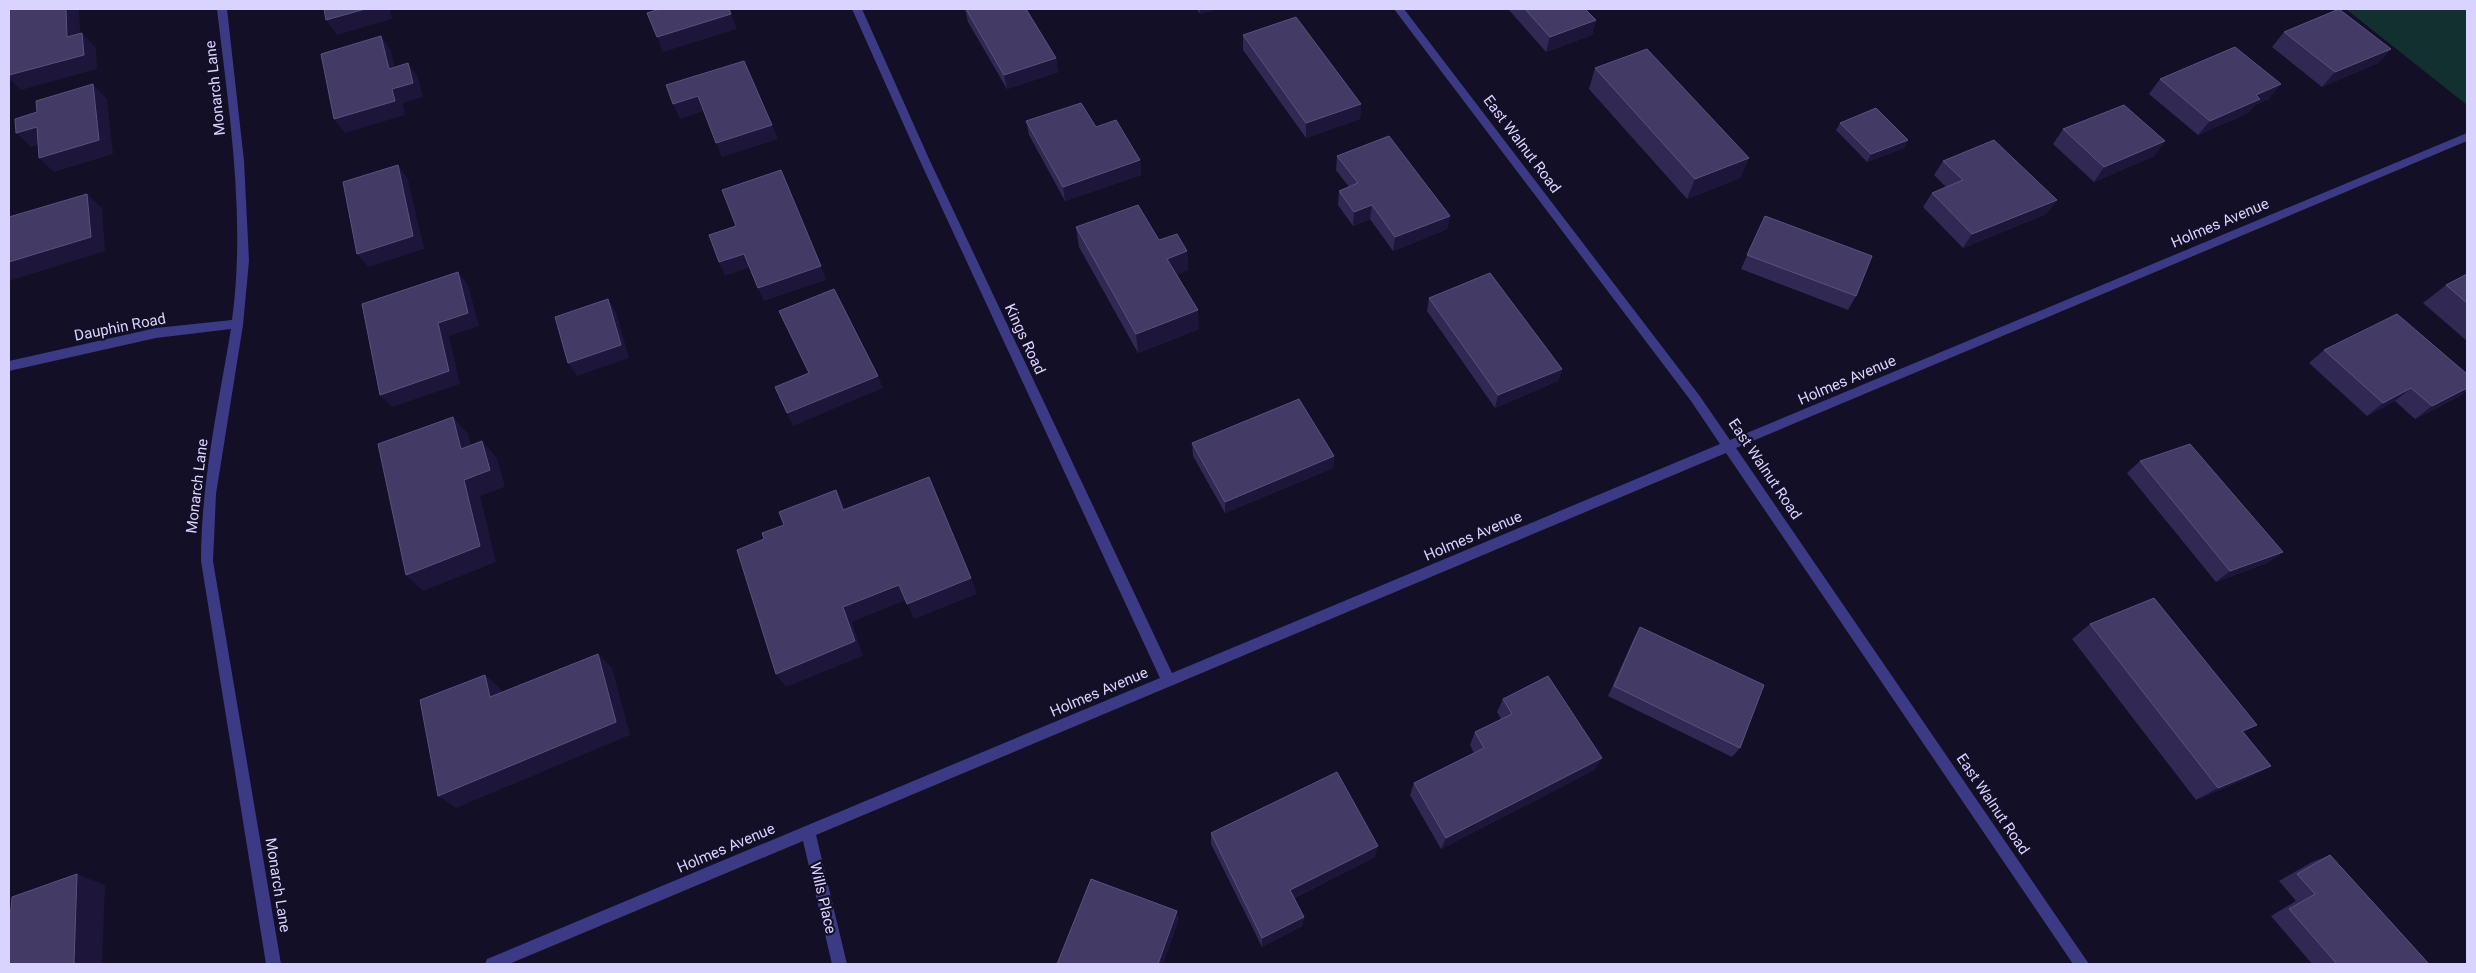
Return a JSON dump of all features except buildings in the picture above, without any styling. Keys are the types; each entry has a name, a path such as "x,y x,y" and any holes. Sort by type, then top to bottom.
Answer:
{"street":[{"name":"Monarch Lane","path":"222,9 241,186 243,271 237,324 209,496 206,532 207,561 274,964"},
{"name":"Kings Road","path":"857,9 1168,680"},
{"name":"East Walnut Road","path":"1399,9 1730,446 2082,964"},
{"name":"Holmes Avenue","path":"492,964 2467,137"},
{"name":"Dauphin Road","path":"9,366 156,333 237,324"},
{"name":"Wills Place","path":"808,831 840,964"}],"green space":[{"path":"2346,9 2467,9 2467,105"}]}
